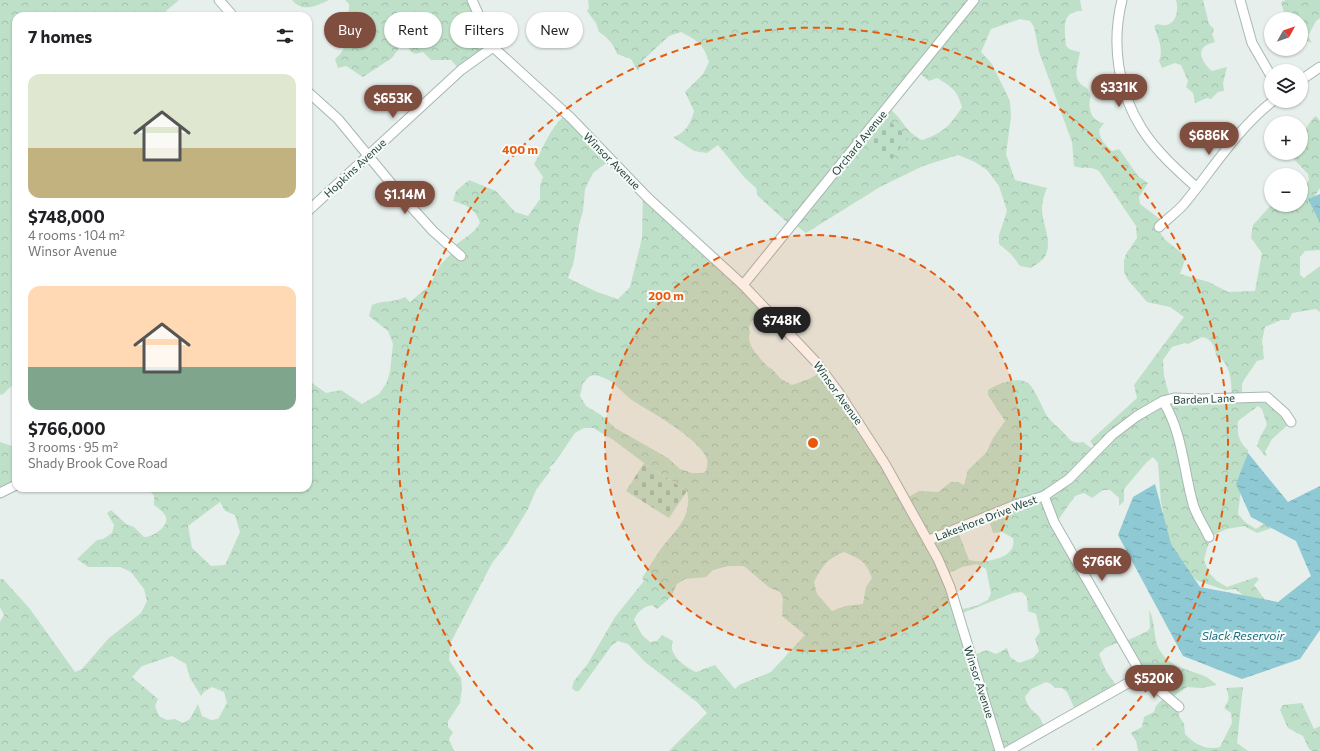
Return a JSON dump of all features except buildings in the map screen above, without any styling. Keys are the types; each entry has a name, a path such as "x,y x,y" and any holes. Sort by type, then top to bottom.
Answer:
{"street":[{"path":"219,0 230,12"},
{"name":"Winsor Avenue","path":"472,0 477,12"},
{"name":"Orchard Avenue","path":"743,285 974,0"},
{"path":"1122,0 1117,20 1116,43 1118,66 1131,109 1142,129 1158,149 1196,187"},
{"path":"1240,0 1252,43 1264,64"},
{"name":"Hopkins Avenue","path":"312,207 461,70 492,48"},
{"name":"Winsor Avenue","path":"494,48 553,102 648,198 743,285 816,362 839,393 865,431 929,540 950,587 1000,751"},
{"path":"1308,75 1320,67"},
{"path":"312,96 338,119 433,231 461,256"},
{"path":"1159,227 1184,205 1196,187 1226,152 1241,130 1265,108"},
{"name":"Barden Lane","path":"1044,496 1069,479 1112,435 1137,416 1163,401 1174,398 1201,399 1267,397 1285,413 1291,422"},
{"path":"1163,401 1181,442 1193,505 1210,537"},
{"path":"0,493 12,487"},
{"path":"1044,496 1054,522 1142,675 1179,707"},
{"name":"Lakeshore Drive West","path":"929,540 1015,505 1044,496"},
{"path":"1008,751 1142,675"}],"green space":[{"path":"0,0 179,0 167,12 12,12 12,386 2,395 0,394"},
{"path":"292,0 329,0 314,6 305,7 296,4"},
{"path":"345,0 471,0 477,12 450,12 450,48 488,48 461,71 451,60 431,60 423,52 416,54 411,52 408,48 442,48 442,12 384,12 384,48 399,48 392,58 363,77 346,66 338,68 335,59 344,48 376,48 376,12 348,12 349,4"},
{"path":"588,0 1080,0 1082,11 1070,14 1065,22 1066,46 1071,50 1080,52 1076,72 1078,81 1087,88 1091,96 1090,109 1093,117 1104,123 1099,130 1102,139 1112,151 1119,149 1138,176 1148,183 1139,197 1140,204 1164,222 1159,228 1160,232 1170,244 1186,257 1180,274 1209,282 1228,292 1255,291 1262,253 1251,238 1253,225 1265,212 1308,212 1308,168 1302,168 1295,160 1308,160 1308,125 1316,116 1320,121 1320,188 1315,196 1315,212 1320,220 1320,250 1305,251 1300,257 1300,275 1304,278 1320,266 1320,312 1316,309 1292,313 1289,320 1281,320 1265,327 1262,341 1264,359 1257,361 1242,383 1242,398 1270,404 1285,417 1289,424 1272,439 1265,452 1267,456 1265,456 1257,446 1267,425 1262,409 1258,406 1238,421 1239,437 1248,450 1248,456 1242,480 1238,514 1245,522 1256,529 1263,524 1278,526 1257,533 1244,526 1227,529 1213,535 1207,548 1204,560 1209,573 1217,581 1227,587 1256,577 1259,579 1254,585 1268,604 1257,606 1235,589 1225,590 1198,581 1168,556 1161,503 1158,463 1153,457 1124,489 1124,501 1119,506 1119,498 1110,490 1103,490 1092,498 1084,493 1075,496 1056,523 1126,641 1148,631 1150,627 1149,610 1153,620 1157,645 1163,655 1173,664 1206,677 1217,685 1201,688 1187,687 1171,698 1179,706 1179,716 1184,724 1185,734 1188,737 1205,747 1220,747 1232,723 1231,713 1224,708 1228,699 1226,688 1243,687 1237,743 1248,751 1138,751 1136,741 1131,733 1142,727 1144,717 1154,712 1156,706 1166,695 1143,675 1124,640 1105,648 1099,654 1106,671 1118,688 1076,712 1067,692 1062,688 1055,688 1046,682 1031,689 1025,697 1026,701 1029,707 1040,718 1045,730 1007,751 669,751 707,713 697,702 645,662 628,644 618,641 612,645 579,691 575,691 572,688 574,681 587,665 615,617 644,581 642,578 658,553 677,530 685,516 687,509 687,491 644,463 612,439 593,428 584,428 575,433 556,461 549,468 551,470 536,490 528,509 507,544 492,563 451,642 449,660 461,678 462,688 460,703 448,721 448,727 453,732 449,739 454,751 0,751 0,622 4,615 0,607 0,579 3,579 30,609 75,672 82,669 109,638 141,613 147,601 144,589 131,572 120,567 88,567 77,559 97,540 103,539 112,533 114,525 107,513 111,510 126,524 134,527 144,537 147,537 159,531 166,521 164,513 154,505 154,496 151,492 312,492 312,383 326,393 341,390 362,404 379,394 386,384 390,372 393,344 388,331 369,316 372,305 405,297 410,302 430,285 440,265 455,250 454,247 477,227 480,223 476,214 470,208 453,201 456,191 469,180 496,191 515,212 528,216 540,199 540,185 543,177 534,164 550,133 563,117 610,160 593,173 585,189 583,211 579,225 574,261 568,278 597,292 618,299 630,287 642,238 643,193 765,307 754,317 749,327 750,342 758,356 781,379 792,385 809,379 823,371 907,498 919,491 938,492 951,482 958,482 964,485 968,470 986,453 993,438 1005,421 988,395 988,390 998,385 1016,380 1027,382 1033,389 1048,417 1069,439 1076,443 1083,442 1094,450 1096,449 1090,441 1137,398 1134,385 1184,317 1170,307 1147,302 1128,280 1124,272 1124,261 1126,254 1137,238 1136,226 1099,171 1092,168 1080,168 1074,166 1072,142 1039,52 1034,27 1030,21 1020,19 991,29 981,52 992,64 1010,101 1011,117 1006,154 1015,180 1047,188 1042,203 1042,215 1048,240 1047,252 1040,262 1031,268 1020,266 1011,254 999,244 999,235 1007,211 999,186 987,170 975,162 958,155 923,166 880,187 806,233 794,224 791,226 758,196 756,188 744,177 718,145 707,153 694,151 673,137 684,131 691,120 694,111 685,92 703,74 709,62 702,47 681,32 669,36 643,60 638,71 631,59 617,54 610,41 599,32 596,23 587,11 589,8","holes":["918,72 929,81 937,78 950,87 956,93 962,107 950,124 935,135 922,140 910,132 897,116 888,108","1202,337 1211,342 1217,358 1221,358 1225,363 1231,384 1231,401 1170,398 1164,376 1163,360 1172,347 1185,343 1188,344","595,375 613,383 629,398 686,435 695,443 707,459 706,471 703,473 692,473 680,469 668,458 615,428 601,415 586,406 580,396 583,383 590,376","220,502 225,511 235,515 240,532 225,565 211,566 192,548 188,526","988,517 993,533 1002,532 1013,538 1013,545 1010,551 998,558 982,561 969,560 957,529","844,552 865,564 872,578 866,587 863,604 845,606 832,611 817,594 814,582 823,567 833,557","977,564 986,569 991,593 988,600 976,606 958,610 947,574 962,567","728,566 744,566 770,588 780,592 783,598 782,616 805,635 771,672 739,685 735,689 715,665 696,672 683,664 675,656 672,646 673,641 662,635 657,641 650,642 642,635 634,620 639,612 646,607 652,605 657,609 671,597 677,584 685,579 706,577 713,570","1022,592 1027,597 1028,611 1036,614 1040,632 1035,639 1039,651 1033,658 1019,663 1010,657 1007,648 996,654 987,650 973,655 960,614 1013,593","172,656 186,664 190,678 201,696 205,691 212,687 224,692 227,703 218,719 211,720 202,716 198,704 190,719 183,723 175,719 167,720 159,716 155,706 158,699 132,677 142,666"]},
{"path":"1176,0 1203,0 1209,24 1214,29 1212,34 1215,42 1203,48 1201,51 1202,58 1205,64 1212,71 1227,67 1223,83 1224,91 1218,92 1211,99 1207,98 1195,103 1193,93 1186,87 1188,81 1181,65 1175,63 1162,68 1159,61 1161,48 1154,26 1158,24 1168,25 1172,22 1177,10"},
{"path":"1286,0 1320,0 1320,18 1316,21 1308,36 1308,12 1284,12 1281,2"},
{"path":"1308,36 1312,43 1308,41"},
{"path":"884,117 909,137 892,159 867,139"},
{"path":"0,442 12,446 12,487 0,493"},
{"path":"644,463 687,491 669,518 626,491"},
{"path":"1302,703 1314,729 1320,726 1320,751 1312,751 1309,749 1303,736 1288,728 1280,710 1283,705"}],"water":[{"path":"1320,194 1320,223 1308,199"},
{"name":"Slack Reservoir","path":"1248,453 1288,502 1320,486 1320,630 1300,659 1242,679 1183,656 1118,535 1133,497 1155,484 1171,544 1200,587 1278,602 1311,576 1296,541 1251,517 1236,484"}]}
